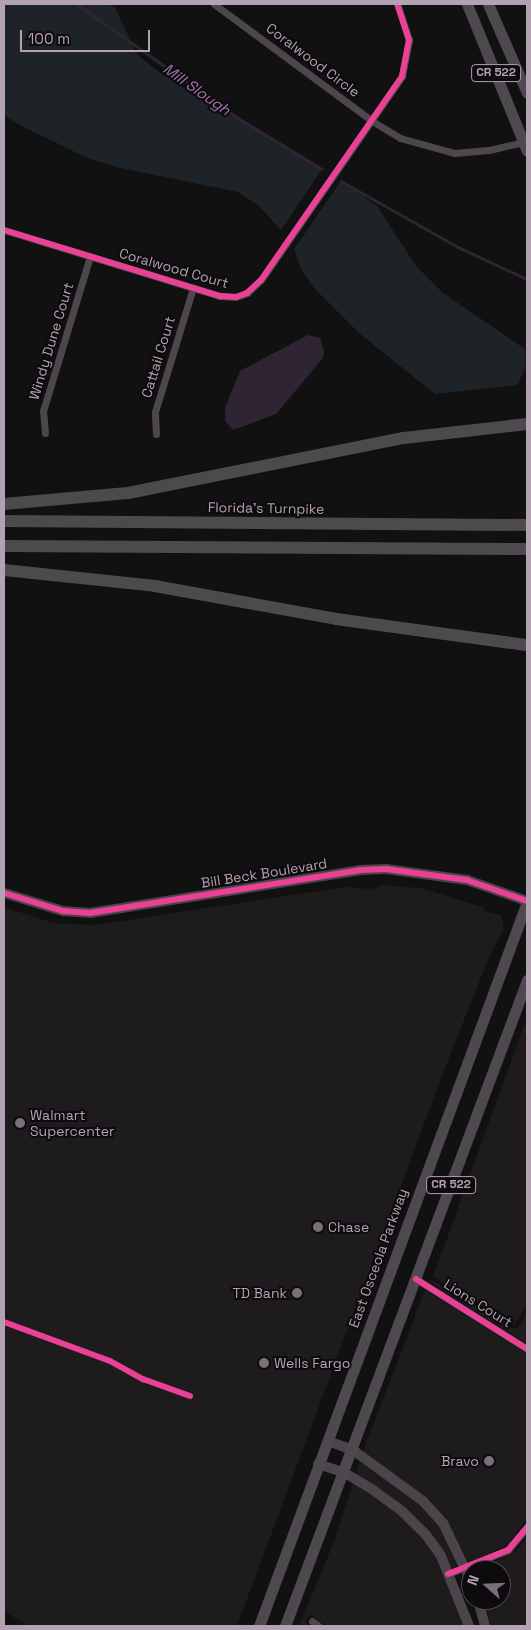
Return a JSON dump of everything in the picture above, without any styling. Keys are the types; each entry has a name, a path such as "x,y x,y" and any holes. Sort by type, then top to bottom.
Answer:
{"highway":[{"path":"4,504 128,493 404,438 527,424"},
{"name":"Florida's Turnpike","path":"4,521 527,525"},
{"path":"4,546 527,550"},
{"path":"4,570 155,586 336,619 527,645"},
{"path":"512,642 527,650"}],"main road":[{"name":"CR 522","path":"467,4 526,145"},
{"name":"CR 522","path":"488,4 527,93"},
{"name":"East Osceola Parkway","path":"258,1626 527,901"},
{"name":"CR 522","path":"285,1626 345,1473 527,980"}],"street":[{"name":"Coralwood Circle","path":"214,4 372,121 400,138 428,148 454,153 526,145"},
{"path":"372,121 399,82 407,61 409,40 397,4"},
{"name":"Coralwood Court","path":"4,230 193,288 231,298 241,296 256,286 372,121"},
{"name":"Windy Dune Court","path":"45,433 43,411 90,256"},
{"name":"Cattail Court","path":"156,434 155,412 193,288"},
{"name":"Bill Beck Boulevard","path":"4,893 63,911 90,913 360,870 386,869 462,879 527,901"},
{"name":"Lions Court","path":"416,1279 527,1349"},
{"path":"328,1440 353,1450 423,1501 443,1523 462,1560"},
{"path":"318,1464 345,1473 403,1512 441,1556 469,1626"},
{"path":"485,1560 508,1550 527,1527"},
{"path":"448,1574 461,1570"},
{"path":"481,1610 486,1626"},
{"path":"312,1621 319,1626"}],"shaded area":[{"name":"Mill Slough","path":"4,4 109,4 115,8 137,54 152,67 220,112 238,118 322,169 281,230 258,205 238,192 116,167 85,157 20,125 4,115"},
{"path":"341,181 377,206 416,266 443,293 525,349 526,367 517,385 435,394 359,333 314,288 301,269 294,249"},
{"path":"308,335 320,338 324,351 323,358 276,414 233,430 225,421 225,408 240,371"},
{"path":"382,885 420,888 483,907 484,911 501,915 504,929 489,957 440,1081 237,1626 28,1626 4,1611 4,907 53,923 95,925 345,887 371,889"},
{"path":"527,1017 527,1305 514,1325 433,1277"},
{"path":"429,1278 512,1328 518,1327 527,1313 527,1344 428,1281"},
{"path":"425,1290 527,1354 527,1518 509,1544 475,1560 467,1560 447,1521 427,1498 363,1451"},
{"path":"360,1460 420,1504 438,1525 460,1565 451,1569 445,1554 356,1474"},
{"path":"353,1483 400,1515 422,1538 437,1558 464,1626 327,1626 310,1615 305,1622 311,1626 299,1626 335,1539"},
{"path":"527,1537 527,1626 491,1626 486,1610 511,1610 511,1560 498,1560 516,1551"}],"waterway":[{"name":"Mill Slough","path":"77,4 238,118 322,169"},
{"name":"Mill Slough","path":"341,181 458,247 527,279"}],"cycle path":[{"path":"4,230 220,296 236,297 247,293 261,280 402,76 409,40 397,4"},
{"path":"4,893 63,911 90,913 360,870 386,869 467,880 527,901"},
{"path":"416,1279 527,1349"},
{"path":"4,1322 110,1361 143,1379 190,1396"},
{"path":"448,1574 508,1550 527,1527"}],"place":[{"name":"Walmart Supercenter","path":"20,1123"},
{"name":"Chase","path":"318,1227"},
{"name":"TD Bank","path":"297,1293"},
{"name":"Wells Fargo","path":"264,1363"},
{"name":"Bravo","path":"489,1461"}]}
